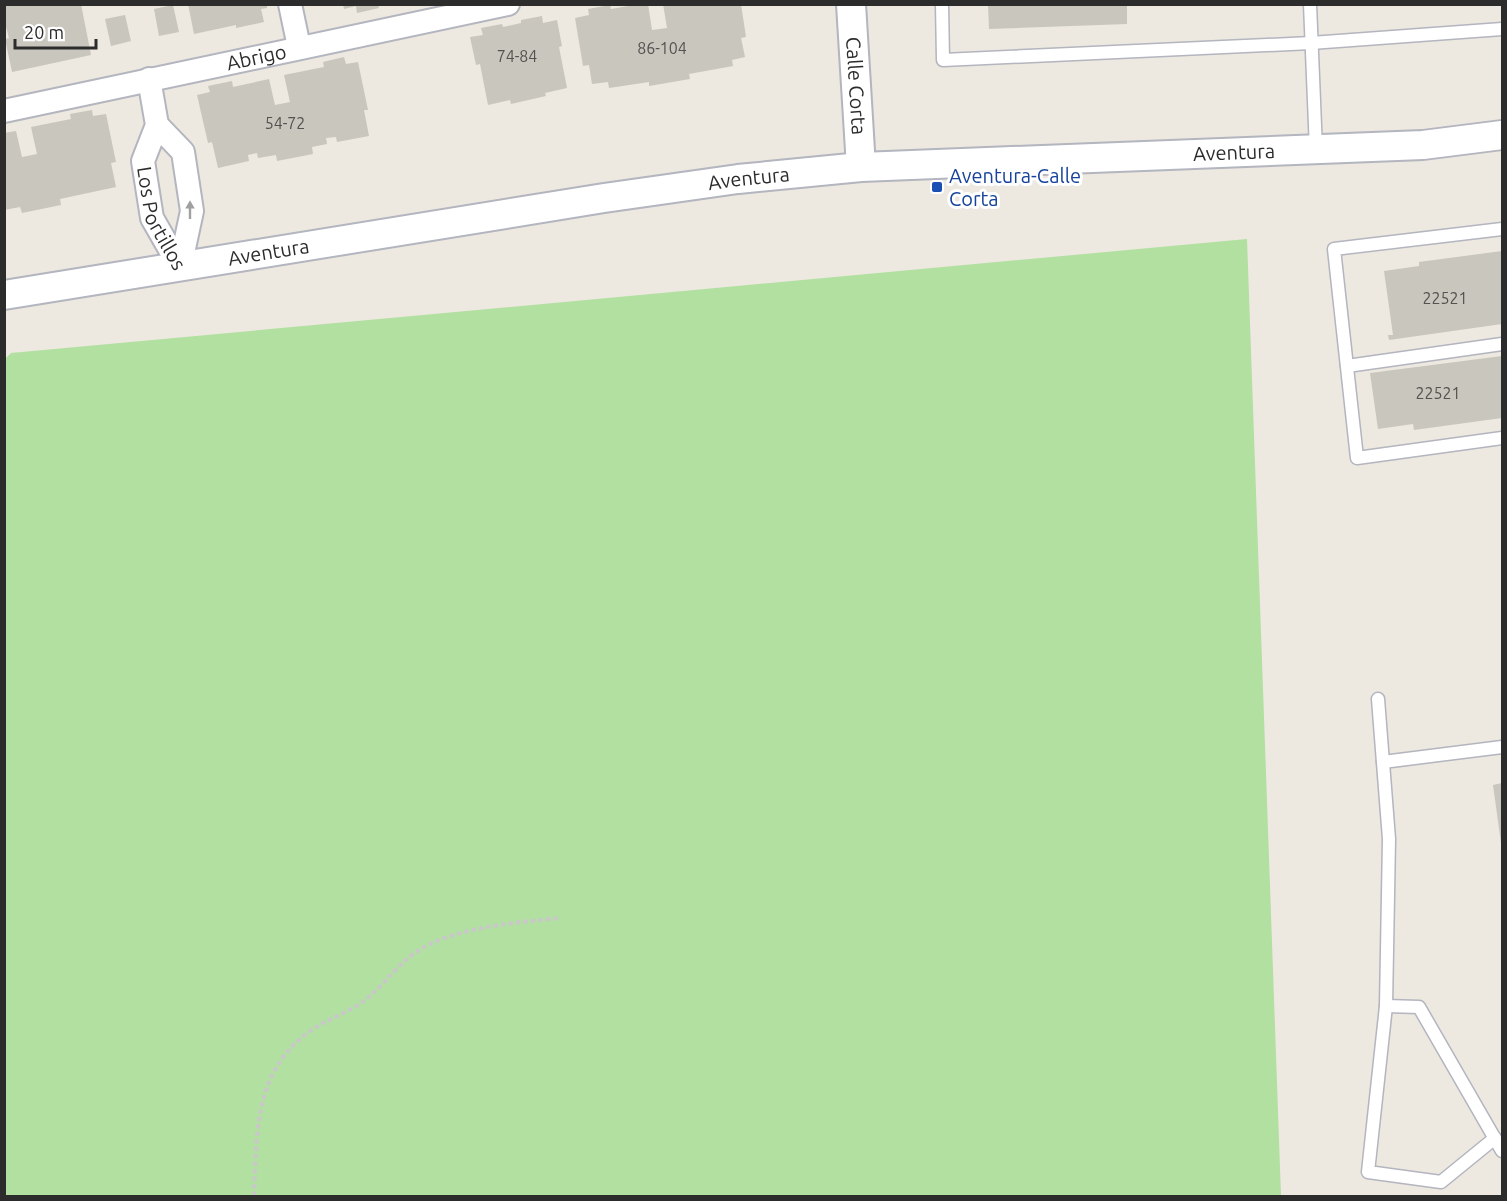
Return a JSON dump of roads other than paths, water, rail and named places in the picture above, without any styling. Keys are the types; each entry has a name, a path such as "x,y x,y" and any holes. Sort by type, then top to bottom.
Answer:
{"street":[{"path":"290,4 299,47"},
{"name":"Abrigo","path":"5,110 508,4"},
{"name":"Calle Corta","path":"851,4 861,167"},
{"name":"Los Portillos","path":"149,79 157,125 143,161 152,218 180,267"},
{"name":"Los Portillos","path":"157,125 183,152 192,211 180,267"},
{"name":"Aventura","path":"4,295 738,179 861,167 1424,145 1503,135"}],"lane":[{"path":"942,4 944,60 1311,43 1503,29"},
{"path":"1310,4 1316,150"},
{"path":"1503,229 1335,249 1358,458 1503,438"},
{"path":"1347,366 1503,344"},
{"path":"1378,699 1389,839 1386,1006 1368,1172 1441,1182 1495,1138"},
{"path":"1383,762 1503,747"},
{"path":"1386,1006 1419,1007 1503,1151"}],"place":[{"name":"Aventura-Calle Corta","path":"937,187"}]}
